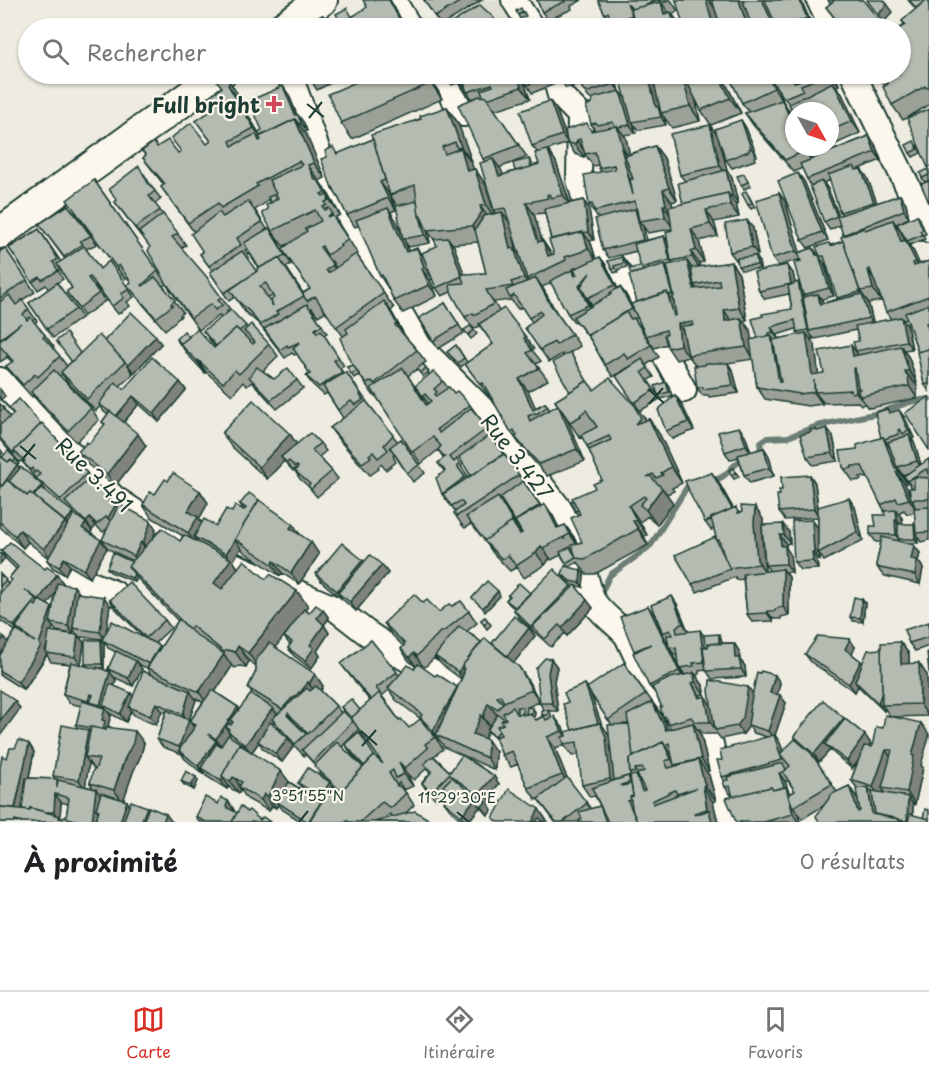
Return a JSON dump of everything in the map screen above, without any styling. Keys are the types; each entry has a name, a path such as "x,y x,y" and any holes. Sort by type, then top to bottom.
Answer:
{"main road":[{"path":"296,18 322,0"},
{"path":"0,233 206,84"}],"street":[{"path":"393,0 404,18"},
{"path":"514,0 526,18"},
{"path":"819,0 827,18"},
{"name":"Rue 3.427","path":"293,84 333,191 419,346 484,411 558,507 580,543 581,562 595,605 627,636 673,735 676,738 699,732 710,740 728,822"},
{"path":"444,84 464,114"},
{"path":"557,84 560,95 580,115 579,180 600,249 624,282 684,390"},
{"path":"858,84 929,230"},
{"name":"Rue 3.491","path":"0,380 114,498 134,512 189,546 336,609 405,658 456,685"},
{"path":"0,537 45,566 114,592"}],"shaded area":[{"path":"482,0 521,0 513,18 454,18"}],"building":[{"path":"363,0 389,0 399,18 338,18 336,14 347,8 352,17 367,7"},
{"path":"424,0 463,0 435,17"},
{"path":"537,0 566,0 566,1 542,12"},
{"path":"598,0 656,0 632,9 627,3 632,15 625,18 611,18 608,12 605,14"},
{"path":"706,0 711,18 681,18 676,1"},
{"path":"712,0 739,0 745,18 718,18"},
{"path":"743,0 762,0 770,18 749,18"},
{"path":"765,0 799,0 807,18 773,18"},
{"path":"835,0 863,0 877,18 835,18 826,7"},
{"path":"867,0 884,0 887,4 878,15"},
{"path":"909,0 926,0 916,8"},
{"path":"926,0 929,0 929,86 926,88 925,86 892,105 883,87 888,84 911,84 911,18 905,18"},
{"path":"661,2 664,14 671,12 672,18 633,18 631,9"},
{"path":"480,5 494,18 460,18"},
{"path":"521,8 523,12 518,15 516,11"},
{"path":"220,84 229,84 254,128 230,141 232,146 256,134 259,141 261,140 259,137 295,119 314,163 308,165 315,180 318,180 325,192 321,194 327,195 329,200 323,207 325,210 329,208 332,213 327,217 332,215 348,239 327,255 322,246 320,247 333,265 326,270 328,273 356,254 384,293 336,327 315,296 307,301 302,294 310,289 282,249 307,231 305,229 321,221 315,210 272,231 262,213 268,209 266,205 278,198 269,180 302,165 299,161 256,184 258,186 221,208 218,203 188,223 161,187 165,184 143,158 146,155 142,151 154,142 157,147 168,140 178,153 181,151 171,138 191,123 207,144 211,141 196,121 212,110 204,100 222,87"},
{"path":"352,84 429,84 341,123 328,94"},
{"path":"464,84 492,84 467,92"},
{"path":"492,84 520,84 521,87 490,98 483,96 481,90 493,86"},
{"path":"581,84 614,84 588,92 583,90"},
{"path":"622,84 650,84 661,117 632,122"},
{"path":"654,84 684,84 690,106 661,113"},
{"path":"688,84 723,84 730,98 701,110"},
{"path":"733,84 772,84 774,88 742,103"},
{"path":"774,84 804,84 801,85 803,90 784,98"},
{"path":"829,84 834,84 852,121 839,127 839,102 793,102"},
{"path":"283,86 295,115 298,115 301,123 299,124 295,119 260,136 258,132 262,130 249,101"},
{"path":"620,91 630,125 618,127 613,122 591,124 586,106 592,103 593,98"},
{"path":"479,96 486,97 519,145 483,159 458,105"},
{"path":"782,100 785,107 785,156 793,156 785,160 745,113"},
{"path":"550,101 562,135 532,146 520,111"},
{"path":"447,107 461,147 457,148 455,142 442,147 445,154 461,148 467,171 475,169 486,205 480,206 482,212 472,226 427,230 419,216 415,185 390,195 371,135 421,119 420,116"},
{"path":"929,109 929,167 928,168 907,118"},
{"path":"741,120 751,148 749,151 726,160 715,129"},
{"path":"587,123 591,131 617,126 633,195 630,179 633,179 625,156 655,146 669,188 663,190 666,205 663,205 665,217 639,221 635,201 595,211 592,204 589,205 584,175 615,169 614,165 599,168 595,152 585,154 580,139 575,145 567,142 565,130"},
{"path":"710,125 720,166 680,175 670,134"},
{"path":"869,136 875,152 807,179 800,164 820,156 839,156 839,148"},
{"path":"373,139 385,180 380,182 388,198 347,215 332,188 321,159 327,157 325,151 333,147 337,154"},
{"path":"914,141 918,149 910,153 906,145"},
{"path":"548,150 563,195 551,198 549,194 548,198 526,203 538,242 543,241 548,256 554,254 549,240 583,232 588,248 565,257 566,260 527,279 505,208 494,210 480,163 493,159 499,176 539,164 535,153"},
{"path":"529,159 531,167 515,171 513,163"},
{"path":"139,166 155,191 149,196 160,210 135,228 115,202 117,200 109,189"},
{"path":"854,166 856,170 861,169 874,202 840,212 828,175"},
{"path":"928,169 929,175 922,178 920,173"},
{"path":"726,170 732,195 728,193 683,204 678,183"},
{"path":"798,173 822,232 802,240 778,181"},
{"path":"744,174 748,182 741,185 737,176"},
{"path":"94,180 158,271 142,285 155,277 175,300 171,304 173,305 156,318 127,285 131,282 119,265 116,267 67,200"},
{"path":"822,181 837,216 824,222 810,186"},
{"path":"929,181 929,203 921,184"},
{"path":"746,191 752,203 748,205 742,194"},
{"path":"728,193 730,205 706,210 710,224 691,229 696,250 691,252 692,257 671,261 666,232 672,230 669,207"},
{"path":"779,193 796,251 772,258 756,200"},
{"path":"274,195 276,199 271,203 268,197"},
{"path":"900,195 904,210 843,235 837,216"},
{"path":"584,200 588,232 551,239 544,209"},
{"path":"248,201 262,222 237,238 241,245 209,266 200,254 203,252 191,234 219,212 223,217"},
{"path":"417,201 425,235 403,239 396,206"},
{"path":"68,205 91,236 80,241 83,244 64,257 39,224"},
{"path":"388,208 406,252 417,248 429,285 394,301 382,275 380,276 356,220"},
{"path":"635,209 643,240 603,250 595,219"},
{"path":"502,212 510,249 514,248 524,278 511,282 513,286 486,290 494,304 474,315 473,313 465,317 451,292 450,284 464,283 461,275 463,274 486,273 475,230 484,216"},
{"path":"163,214 178,233 172,237 221,297 218,300 222,305 215,310 211,304 191,318 160,274 148,251 150,247 139,232"},
{"path":"917,215 923,230 920,231 922,235 907,241 897,224"},
{"path":"747,220 752,247 730,252 725,224"},
{"path":"893,220 901,242 905,240 916,262 913,263 914,266 929,261 929,296 886,312 870,269 868,270 873,289 860,291 841,237"},
{"path":"269,228 285,255 259,268 244,243"},
{"path":"39,229 58,259 53,262 58,271 42,280 40,277 32,282 9,248"},
{"path":"664,236 670,260 641,268 634,244"},
{"path":"448,238 462,276 436,288 422,253 437,246 434,239"},
{"path":"843,241 860,292 837,298 824,256 820,256 816,247 829,243 831,246"},
{"path":"84,246 100,269 109,261 129,289 121,294 124,298 112,306 90,277 88,278 99,293 79,308 67,293 72,288 57,264"},
{"path":"5,248 27,280 0,298 0,251"},
{"path":"813,248 816,255 819,255 829,288 803,295 794,263 801,261 798,253"},
{"path":"242,251 257,272 224,293 210,272"},
{"path":"756,256 757,265 738,266 737,258"},
{"path":"600,257 615,285 587,298 581,286 590,273 579,286 588,305 568,314 550,281 572,270 575,276 577,275 574,269"},
{"path":"622,257 624,263 612,269 608,261"},
{"path":"279,258 304,296 276,312 278,314 260,325 230,290 257,269","holes":["266,283 274,298 271,300 273,306 260,286"]},
{"path":"687,261 694,289 720,286 719,280 694,285 691,268 731,262 739,308 724,310 725,321 741,318 746,347 688,355 682,326 693,325 693,322 678,324 680,345 668,348 664,335 667,334 666,330 646,336 631,304 667,292 674,316 676,315 667,265"},
{"path":"665,264 672,294 669,295 667,292 637,302 629,275"},
{"path":"787,265 791,284 759,291 754,272"},
{"path":"641,266 643,271 631,274 629,269"},
{"path":"536,278 550,304 572,334 556,345 554,342 540,350 525,328 542,314 540,311 529,318 514,295 510,298 506,290"},
{"path":"798,282 808,330 797,332 795,320 771,327 773,332 769,333 769,336 758,338 752,319 763,316 762,314 792,309 788,286"},
{"path":"57,283 76,309 47,329 29,303"},
{"path":"620,287 632,309 588,335 589,337 573,317"},
{"path":"818,294 820,304 862,294 869,318 809,331 803,297"},
{"path":"9,295 16,305 22,300 29,309 23,314 27,320 30,317 45,335 43,337 60,356 38,377 35,374 23,385 6,366 13,361 0,346 0,341 21,323 0,339 0,302"},
{"path":"384,301 397,324 395,325 417,350 374,384 372,381 366,384 350,361 340,338 348,333 346,329"},
{"path":"445,303 459,325 433,341 419,318"},
{"path":"307,304 322,325 315,329 317,333 321,330 339,358 334,360 342,372 319,387 306,376 310,374 293,348 300,342 288,347 287,345 280,350 264,329"},
{"path":"929,304 929,322 926,323 929,331 929,349 918,352 905,313"},
{"path":"504,308 526,337 524,338 532,350 527,353 539,368 519,379 533,410 545,403 548,406 528,416 530,421 558,405 577,449 539,464 515,437 517,436 514,430 511,432 483,383 480,384 465,364 493,344 479,324"},
{"path":"231,310 246,326 239,331 236,328 216,346 203,331"},
{"path":"131,312 156,336 128,365 104,341"},
{"path":"626,312 631,319 634,318 651,345 628,359 624,353 605,365 588,335"},
{"path":"901,317 906,341 856,351 853,342 859,341 855,326"},
{"path":"251,324 269,344 239,374 235,370 223,383 180,344 197,329 214,348 236,328 253,344 255,342 244,331"},
{"path":"470,326 474,330 468,335 464,330"},
{"path":"184,331 189,337 181,343 176,339"},
{"path":"66,333 80,353 72,362 56,341"},
{"path":"806,333 812,375 824,373 819,351 851,345 853,356 901,346 909,371 905,371 908,375 909,386 859,395 858,389 860,389 855,368 853,369 856,392 852,393 851,390 815,392 814,380 814,392 800,394 757,387 750,340 771,335 779,382 781,382 773,340"},
{"path":"99,335 125,362 87,399 61,372"},
{"path":"456,345 464,358 458,363 447,352"},
{"path":"929,349 929,384 924,384 917,352"},
{"path":"570,352 587,381 570,392 553,362"},
{"path":"152,357 180,382 154,414 133,396 116,416 99,404 115,382 124,389"},
{"path":"642,359 648,368 642,372 654,390 634,403 616,376"},
{"path":"706,363 728,363 733,385 703,389 703,387 697,387 694,366"},
{"path":"423,364 426,368 420,373 417,369"},
{"path":"353,365 357,371 351,374 347,367"},
{"path":"257,367 274,379 288,368 297,380 271,400 249,377"},
{"path":"403,368 426,405 431,401 425,394 423,396 415,386 434,371 443,381 434,389 437,392 436,396 449,387 454,393 457,391 470,405 437,429 439,433 471,408 488,428 449,457 454,462 457,459 460,464 457,466 465,477 442,494 436,478 445,471 438,463 445,457 438,450 441,446 433,437 412,452 371,388"},
{"path":"54,370 91,408 68,431 31,392"},
{"path":"346,372 363,400 355,405 351,401 338,410 323,386"},
{"path":"610,378 637,408 641,418 635,424 649,419 671,467 656,478 653,474 647,477 650,476 662,488 646,510 640,505 646,498 644,496 629,506 638,529 585,559 576,558 572,545 582,542 571,518 580,514 572,498 595,488 593,484 602,480 589,450 611,440 609,436 587,446 581,435 597,427 586,410 570,422 555,401 587,381 594,390"},
{"path":"666,382 669,392 658,395 655,386"},
{"path":"675,395 688,422 666,431 658,410"},
{"path":"929,397 929,450 905,413"},
{"path":"19,399 41,424 14,451 14,454 0,438 0,425 14,414 9,408"},
{"path":"253,400 290,434 259,467 222,433"},
{"path":"366,401 393,435 384,445 388,450 378,458 373,452 369,455 371,457 362,463 330,428"},
{"path":"887,409 889,413 899,410 908,430 903,434 900,429 899,434 884,439 881,438 875,413"},
{"path":"110,411 138,434 107,474 78,452 87,442 89,444 105,424 102,422"},
{"path":"42,423 87,473 61,500 36,478 40,474 36,471 34,473 32,468 30,470 23,462 25,461 14,451"},
{"path":"739,427 746,445 725,452 718,432"},
{"path":"827,428 832,453 807,457 800,435 811,432 810,430 816,429 817,431"},
{"path":"310,433 320,443 312,450 332,471 311,489 308,486 310,484 295,471 298,467 289,461 287,463 281,457"},
{"path":"491,434 503,454 471,476 459,457"},
{"path":"909,435 917,461 897,467 888,442"},
{"path":"883,437 909,499 898,502 896,498 881,505 862,466 845,469 840,451 857,449 857,445"},
{"path":"401,439 419,465 407,473 390,447"},
{"path":"764,448 769,468 744,475 738,455"},
{"path":"8,451 16,459 13,462 10,460 8,462 2,457"},
{"path":"504,454 519,475 457,516 454,513 464,505 461,501 451,506 443,494"},
{"path":"0,456 17,465 2,486 0,484"},
{"path":"929,459 929,474 926,469 907,481 904,476"},
{"path":"21,467 42,485 33,495 30,493 27,496 9,481"},
{"path":"734,468 736,473 731,475 729,470"},
{"path":"173,473 200,491 188,511 198,517 188,533 143,505 150,492 155,494 165,479 168,481"},
{"path":"712,473 732,509 705,522 685,481"},
{"path":"810,475 814,509 779,512 777,495 780,495 779,490 782,490 781,477"},
{"path":"914,477 929,478 929,499 911,499 909,488 914,488"},
{"path":"90,478 110,498 108,501 115,506 108,518 106,517 97,524 90,518 86,522 65,502"},
{"path":"7,480 27,496 30,493 65,522 44,549 20,530 15,536 0,522 0,485 2,486"},
{"path":"523,481 540,505 515,521 500,498"},
{"path":"41,488 73,512 66,522 34,496"},
{"path":"249,493 259,500 226,554 194,537 204,519 216,526 226,509 232,512 235,505 244,510 246,508 240,504"},
{"path":"498,497 514,524 512,522 485,541 466,517"},
{"path":"849,498 857,532 818,553 818,507"},
{"path":"259,500 293,524 290,528 311,542 291,573 274,561 272,564 235,539"},
{"path":"573,500 578,510 575,511 571,501"},
{"path":"119,504 151,521 143,543 141,542 134,556 102,540"},
{"path":"545,504 557,528 565,525 570,534 543,548 541,546 536,553 516,566 508,555 502,559 484,541 512,522 520,534 522,533 515,521"},
{"path":"741,506 755,507 757,560 760,564 728,568 711,518 736,507 738,513 742,512"},
{"path":"929,507 929,532 916,533 914,508"},
{"path":"896,510 896,535 870,534 870,526 876,526 874,515 885,515 884,511"},
{"path":"74,514 86,523 82,528 101,540 84,570 64,558 59,567 47,560"},
{"path":"812,520 813,561 794,562 792,521"},
{"path":"783,524 784,535 780,535 781,546 785,546 786,564 765,565 762,525"},
{"path":"898,524 914,524 915,539 898,539"},
{"path":"162,528 180,541 184,535 231,559 214,583 222,589 244,560 266,579 270,574 297,591 248,653 238,646 235,652 228,650 224,652 192,626 189,629 128,566"},
{"path":"715,537 730,569 692,584 675,555"},
{"path":"882,537 914,545 911,559 917,560 915,575 880,568 876,565"},
{"path":"10,542 45,569 47,567 57,574 39,600 25,590 36,599 14,626 0,616 0,593 12,580 9,578 18,567 1,551"},
{"path":"342,543 363,560 337,591 316,574"},
{"path":"570,547 576,557 566,563 560,552"},
{"path":"113,553 132,562 128,566 134,574 132,578 107,568"},
{"path":"370,555 382,565 350,602 338,593"},
{"path":"565,566 581,570 580,583 570,581 562,574"},
{"path":"554,569 571,586 531,627 514,610"},
{"path":"783,569 783,607 775,611 767,611 767,613 747,614 743,574"},
{"path":"0,574 6,580 0,586"},
{"path":"487,581 498,591 483,608 472,598"},
{"path":"129,582 165,620 146,638 110,600"},
{"path":"57,583 74,586 68,626 50,623"},
{"path":"519,583 530,593 515,607 506,600"},
{"path":"575,585 587,600 562,628 559,625 545,639 532,627"},
{"path":"77,593 104,597 100,632 73,628"},
{"path":"414,594 423,603 427,600 439,612 449,604 452,606 461,601 469,611 443,632 441,631 417,656 414,653 409,657 401,649 405,644 384,623"},
{"path":"672,596 683,623 676,627 677,633 700,630 704,662 693,663 694,666 680,668 676,648 669,647 667,635 673,635 670,630 663,633 651,605"},
{"path":"854,597 862,599 860,618 850,617"},
{"path":"39,600 52,607 39,644 41,646 18,682 0,671 0,655 16,630 35,642 16,627 33,604 36,606"},
{"path":"316,605 323,610 317,618 324,625 310,645 314,648 305,661 288,648 292,642 284,637 304,609 309,613"},
{"path":"648,606 679,671 649,686 633,653 651,644 634,651 620,617"},
{"path":"514,616 529,628 507,656 492,643"},
{"path":"485,617 488,621 484,625 481,620"},
{"path":"179,619 192,632 224,654 199,692 147,668"},
{"path":"112,621 160,646 149,664 102,640"},
{"path":"929,622 929,637 909,643 904,630"},
{"path":"459,626 481,642 458,672 435,656"},
{"path":"49,631 78,635 75,657 46,653"},
{"path":"719,634 719,643 705,646 704,635"},
{"path":"818,636 850,639 845,649 861,661 849,684 805,654"},
{"path":"485,638 519,667 532,690 504,702 500,695 497,697 503,703 498,709 488,703 473,734 488,740 487,758 436,735 464,673 462,666"},
{"path":"85,640 101,640 102,664 85,664"},
{"path":"371,640 397,672 376,688 380,693 371,700 341,664"},
{"path":"900,642 901,664 919,663 920,704 882,705 881,643"},
{"path":"269,643 315,674 309,684 308,682 300,693 282,709 248,688 256,671 256,660"},
{"path":"734,643 735,658 739,658 741,669 706,671 703,647 708,647 708,644"},
{"path":"881,649 882,692 878,703 855,681 868,650"},
{"path":"116,651 136,661 128,678 108,669"},
{"path":"545,658 551,659 548,673 552,703 540,703 536,668"},
{"path":"71,662 110,672 100,705 90,702 93,695 90,694 88,701 63,694"},
{"path":"624,663 646,694 608,720 587,688"},
{"path":"418,664 457,687 433,731 415,708 388,688 408,665 414,669"},
{"path":"143,671 190,691 183,714 156,703 150,716 129,707"},
{"path":"757,672 775,675 770,693 780,695 768,731 748,725"},
{"path":"694,673 695,682 692,683 699,698 705,696 710,722 695,722 691,717 668,724 665,716 663,717 660,707 662,707 652,687 670,678"},
{"path":"710,680 748,687 743,718 737,726 715,730 709,691"},
{"path":"110,684 131,693 120,714 103,705"},
{"path":"585,684 598,723 572,730 563,704 568,702 564,693"},
{"path":"316,686 336,706 308,734 288,713 287,715 306,734 295,744 272,719 307,688 310,691"},
{"path":"0,690 15,701 0,720"},
{"path":"212,690 238,707 216,739 208,734 216,741 198,766 179,750 196,725 190,721"},
{"path":"379,693 399,720 401,719 409,728 420,719 435,737 425,744 428,748 405,768 399,762 404,774 396,778 393,770 389,773 397,786 406,793 392,807 382,802 360,822 310,820 331,787 338,794 374,756 383,764 351,718"},
{"path":"251,694 273,708 245,745 226,727 229,723 231,725 233,722 231,720"},
{"path":"351,699 360,710 351,718 341,707"},
{"path":"823,700 844,718 814,754 794,736"},
{"path":"82,701 105,708 102,720 105,721 103,730 76,725"},
{"path":"652,702 666,730 693,723 701,759 674,765 669,743 665,745 663,742 633,757 627,715"},
{"path":"513,707 517,714 530,713 536,720 544,716 546,720 554,716 562,731 547,737 562,775 528,788 512,751 502,755 495,737 501,735 497,726 503,724 501,721 506,719 503,713"},
{"path":"517,707 523,707 523,713 517,714"},
{"path":"527,707 533,708 531,715 526,714"},
{"path":"167,710 189,720 179,747 157,739"},
{"path":"542,710 548,710 548,715 542,715"},
{"path":"343,711 353,721 313,762 302,750"},
{"path":"498,714 504,719 501,721 503,724 497,726 499,731 495,736 487,730"},
{"path":"885,715 921,723 912,755 914,756 907,792 882,788 892,750 886,750 873,787 851,780 864,746 872,747 876,727 883,728"},
{"path":"845,719 865,735 847,761 825,744"},
{"path":"270,722 288,738 276,754 258,741"},
{"path":"600,723 606,737 610,779 582,785 577,742 564,744 562,737 566,736 565,732"},
{"path":"629,724 633,757 629,759 630,778 628,776 614,780 608,725"},
{"path":"62,725 88,730 79,780 53,776"},
{"path":"91,727 135,731 133,743 124,760 114,790 90,783 99,759 85,757"},
{"path":"359,732 375,757 364,766 345,744"},
{"path":"228,735 243,745 239,744 221,781 201,768 216,744 221,746"},
{"path":"774,735 782,760 722,777 717,760 722,760 720,750"},
{"path":"795,739 811,753 832,784 793,807 788,795 795,791 783,772 790,766 780,754"},
{"path":"19,740 29,744 15,808 0,807 2,756 7,758 10,748 15,748"},
{"path":"337,742 363,767 341,791 314,766"},
{"path":"663,742 671,759 665,761 668,768 698,760 705,786 703,786 707,809 694,813 695,815 709,810 712,822 637,822 630,797 633,796 630,776 636,775 642,791 645,790 637,774 644,771 643,768 635,769 636,772 630,773 629,759","holes":["696,788 653,804 652,801 675,790 677,794"]},
{"path":"239,744 281,771 268,796 264,794 261,800 239,787 242,782 233,777 230,782 222,776"},
{"path":"462,755 494,776 481,791 486,793 482,798 449,774 431,792 422,783 432,771 424,764 433,756 450,772"},
{"path":"783,763 786,770 779,773 784,787 773,790 771,787 733,797 730,786 725,787 723,781 728,780 727,777"},
{"path":"308,768 330,782 320,797 298,783"},
{"path":"186,771 196,777 191,786 181,781"},
{"path":"628,776 630,782 621,785 631,784 633,796 628,801 637,822 608,822 592,788"},
{"path":"452,777 476,798 461,816 444,802 451,794 443,786"},
{"path":"567,777 587,803 563,822 556,822 538,799"},
{"path":"26,778 57,779 57,788 58,780 96,789 92,822 66,818 69,798 55,794 54,812 22,809"},
{"path":"289,782 321,802 308,822 277,802"},
{"path":"849,786 858,812 860,811 856,789 868,787 872,814 899,819 903,822 819,822 816,816 832,794"},
{"path":"771,787 773,790 786,787 793,814 764,822 736,822 726,798"},
{"path":"509,789 539,809 532,822 498,822 493,818"},
{"path":"872,791 908,797 907,821 875,814"},
{"path":"101,793 127,801 120,822 95,822"},
{"path":"205,797 218,804 221,797 228,801 226,807 237,813 232,822 206,822 196,817"},
{"path":"480,797 486,802 482,807 476,802"},
{"path":"131,801 147,807 141,822 123,822"},
{"path":"241,806 260,820 263,817 270,822 232,822"},
{"path":"600,806 606,822 579,822 582,819 579,812"},
{"path":"0,807 30,810 30,808 60,816 59,818 84,822 15,820 15,822 0,822"},
{"path":"149,807 166,814 163,822 143,822"},
{"path":"925,809 929,810 929,819 923,818"},
{"path":"415,811 433,822 374,822"},
{"path":"910,814 929,819 929,822 908,822"}],"waterway":[{"path":"757,453 760,452 761,442 767,438 788,437 817,426 929,399"},
{"path":"710,481 722,477 745,458"},
{"path":"599,597 610,575 651,545 687,487 693,483"}],"place":[{"name":"Full bright","path":"274,104"}]}
